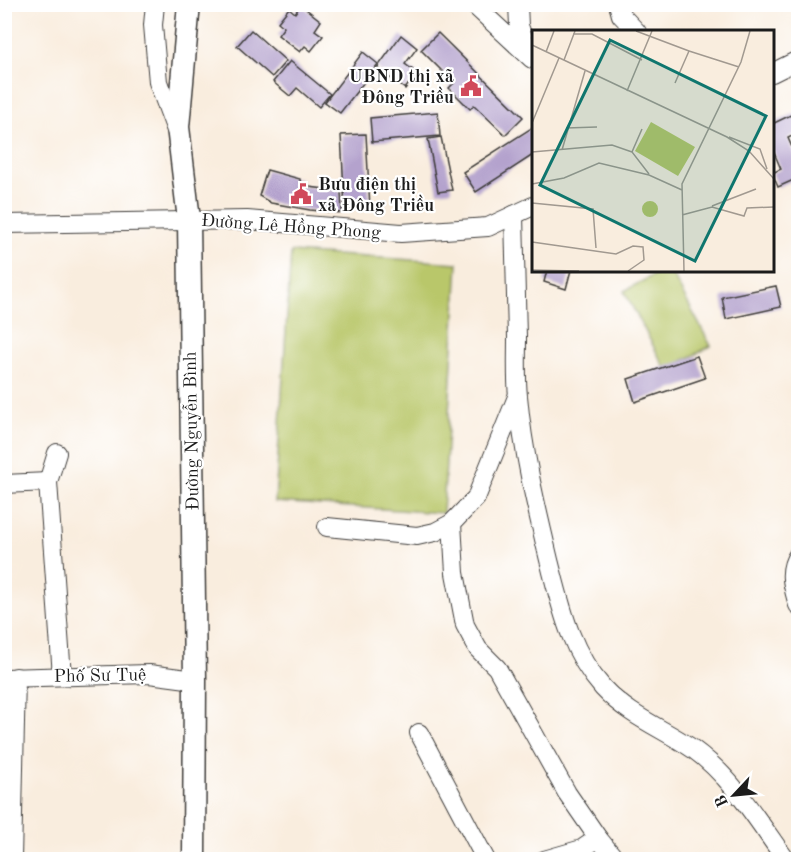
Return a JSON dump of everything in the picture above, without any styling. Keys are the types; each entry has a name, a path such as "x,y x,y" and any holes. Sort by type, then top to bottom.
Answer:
{"main road":[{"name":"Đường Nguyễn Bình","path":"189,4 178,127 189,220 195,680 194,860"}],"street":[{"path":"154,4 153,25 158,82 180,141"},
{"path":"473,4 532,60"},
{"path":"518,4 519,26 532,60"},
{"path":"618,4 621,15 635,30"},
{"path":"773,72 798,60"},
{"name":"Đường Lê Hồng Phong","path":"4,224 247,220 401,233 488,227 532,206"},
{"path":"514,215 518,395 531,483 565,622 579,654 603,687 625,708 693,749 719,772 743,800 786,860"},
{"path":"327,527 417,536 435,532 452,523 476,498 518,395"},
{"path":"57,453 48,482 62,676"},
{"path":"4,484 48,482"},
{"path":"452,523 455,573 465,625 478,649 497,668 567,793 616,860"},
{"path":"798,555 791,574 798,605"},
{"name":"Phố Sư Tuệ","path":"10,678 148,674 195,680"},
{"path":"10,678 12,860"},
{"path":"419,733 486,860"},
{"path":"544,860 582,849 598,838"}],"green space":[{"path":"291,252 458,263 443,513 275,502"},
{"path":"659,272 671,272 711,346 666,370 624,291"}],"building":[{"path":"301,5 321,21 315,30 323,36 311,51 305,46 300,52 278,35 284,27 278,22 289,8 295,13"},
{"path":"251,30 286,61 272,77 237,46"},
{"name":"UBND thị xã Đông Triều","path":"438,33 523,117 505,135 474,105 470,109 449,88 454,83 421,50"},
{"path":"401,35 417,48 405,64 417,73 405,89 377,68"},
{"path":"363,52 378,64 340,113 325,102"},
{"path":"290,61 330,94 319,107 297,88 290,96 273,82"},
{"path":"438,112 440,136 372,142 370,118"},
{"path":"795,113 798,120 798,133 788,138 798,161 798,178 778,187 773,173 781,169 773,150 773,124"},
{"path":"532,128 532,156 476,192 463,172"},
{"path":"366,134 370,208 345,209 341,135"},
{"path":"441,137 452,190 438,192 428,139"},
{"name":"Bưu điện thị xã Đông Triều","path":"267,170 300,179 301,186 341,191 342,213 271,203 259,196"},
{"path":"546,272 570,272 566,289 544,282"},
{"path":"776,286 781,307 726,319 722,297"},
{"path":"697,356 705,378 635,402 628,379"}],"place":[{"name":"UBND thị xã Đông Triều","path":"471,86"},
{"name":"Bưu điện thị xã Đông Triều","path":"301,194"}]}
